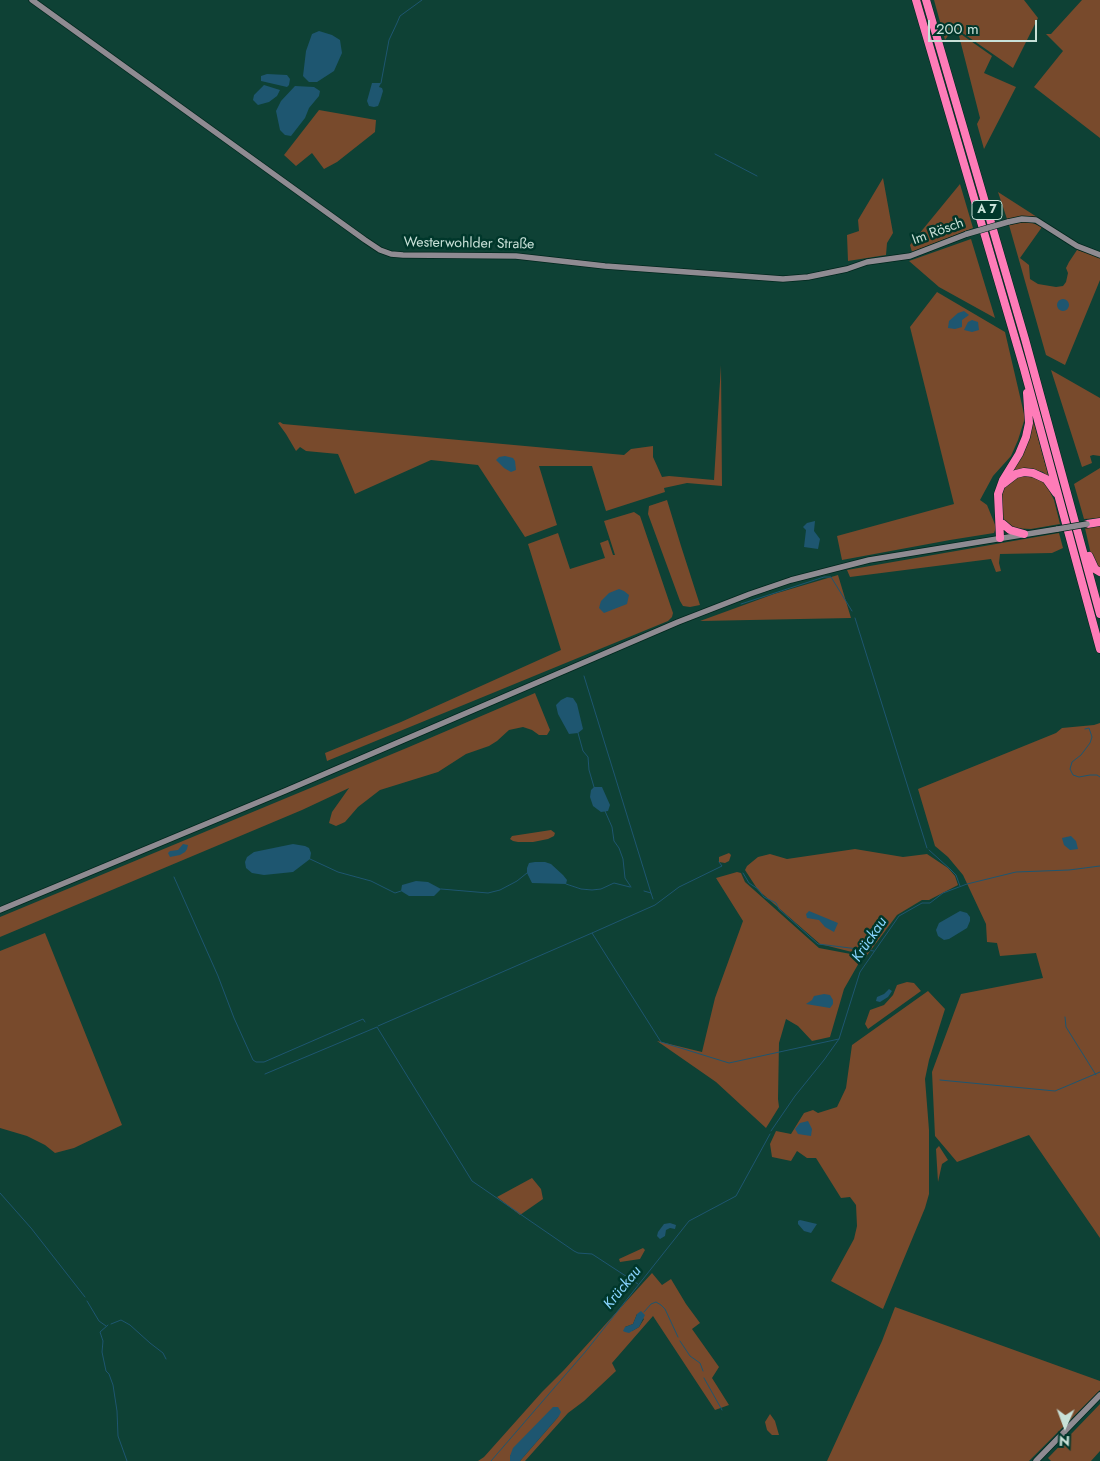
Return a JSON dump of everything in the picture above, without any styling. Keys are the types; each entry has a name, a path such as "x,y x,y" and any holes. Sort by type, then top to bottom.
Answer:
{"highway":[{"name":"A 7","path":"916,0 1024,369 1100,649"},
{"name":"A 7","path":"926,0 1019,320 1100,614"},
{"path":"1000,538 998,500 1000,488 1004,477 1021,450 1027,432 1029,412 1024,369"},
{"path":"1000,488 1016,474 1024,472 1034,473 1049,483 1062,504"},
{"path":"999,515 1004,532 1000,538"},
{"path":"1088,524 1100,522"},
{"path":"1003,524 1010,530 1024,534"},
{"path":"1079,534 1091,562 1100,572"}],"street":[{"name":"Westerwohlder Straße","path":"32,0 365,240 387,252 403,256 516,256 642,269 783,279 808,277 847,269 867,262 893,259"},
{"name":"Im Rösch","path":"893,259 910,256 967,234 1022,219 1036,220 1077,246 1100,255"},
{"path":"0,910 285,791 682,620 791,580 845,566 928,549 1088,524"},
{"path":"1036,1461 1100,1395"}],"shaded area":[{"path":"934,0 1024,0 1038,18 1013,68 954,27 945,40"},
{"path":"1082,0 1100,0 1100,138 1034,87 1063,51 1046,34 1051,34"},
{"path":"958,32 992,56 984,73 1016,87 984,149 977,124 980,118"},
{"path":"319,110 376,120 375,132 337,162 324,169 312,153 296,166 284,155"},
{"path":"883,178 893,233 887,243 886,255 848,261 847,235 859,231 858,220"},
{"path":"960,184 973,228 912,252 910,245"},
{"path":"998,192 1037,217 1028,216 1007,219"},
{"path":"1028,221 1042,227 1020,258 1029,265 1030,279 1038,284 1056,287 1063,286 1068,273 1066,268 1077,250 1100,257 1100,280 1065,365 1046,355 1009,225"},
{"path":"971,239 995,318 939,287 909,261"},
{"path":"937,292 1005,332 1025,418 1011,456 993,476 980,500 987,505 996,527 994,533 842,560 837,536 954,504 910,327"},
{"path":"721,365 722,486 687,483 664,488 665,492 606,511 592,466 539,466 557,525 525,537 478,465 431,460 355,494 338,454 306,451 300,447 296,451 278,423 624,455 631,449 653,446 653,457 662,477 714,480"},
{"path":"1051,370 1100,398 1100,456 1090,456 1092,463 1082,467"},
{"path":"1031,413 1049,478 1043,472 1032,469 1026,469 1010,475 1031,435"},
{"path":"1100,468 1100,518 1084,519 1074,484"},
{"path":"1025,474 1045,482 1054,500 1060,524 1031,529 1011,528 1006,524 1002,514 1001,498 1005,486 1013,477"},
{"path":"667,500 700,605 683,606 680,601 648,514 649,506"},
{"path":"634,512 640,516 673,613 668,621 327,761 325,753 401,722 561,650 528,544 558,533 570,569 605,558 600,543 608,540 613,555 615,555 604,521"},
{"path":"1100,525 1100,569 1092,559 1085,528"},
{"path":"1059,533 1063,548 1052,553 1000,554 999,563 1001,571 996,572 991,559 850,577 847,570"},
{"path":"838,575 851,618 700,621 774,594"},
{"path":"535,693 550,730 547,735 539,735 523,727 509,730 489,746 466,754 438,772 380,790 358,807 345,822 336,826 329,823 332,812 349,788 302,810 0,937 0,917"},
{"path":"1100,723 1100,1238 1029,1135 957,1162 935,1136 932,1072 961,994 1043,978 1036,953 1000,956 997,943 987,942 986,924 963,875 948,857 935,846 918,789 1056,733 1062,728"},
{"path":"551,830 555,833 554,836 548,839 518,842 510,839 512,836"},
{"path":"855,849 903,857 927,854 948,868 955,876 958,885 929,900 922,900 897,915 865,958 856,953 820,944 758,890 745,870 758,857 770,854 787,859"},
{"path":"729,853 731,855 729,861 725,863 719,862 719,857"},
{"path":"737,872 741,873 745,882 819,948 856,955 860,961 844,989 830,1037 812,1041 798,1026 786,1019 779,1043 779,1107 766,1128 716,1082 657,1041 702,1052 715,998 743,921 716,878"},
{"path":"45,933 122,1125 74,1148 55,1153 45,1145 27,1136 0,1128 0,951"},
{"path":"907,982 914,983 921,991 868,1029 865,1024 870,1010 884,1005 893,995 897,985"},
{"path":"928,991 945,1009 925,1079 929,1130 929,1194 883,1309 831,1281 854,1239 857,1226 856,1205 850,1197 841,1198 816,1158 807,1158 797,1151 791,1161 772,1157 770,1144 776,1131 791,1134 804,1113 813,1110 818,1113 837,1107 846,1088 852,1045"},
{"path":"939,1146 948,1160 942,1164 938,1182 936,1149"},
{"path":"532,1178 541,1189 543,1199 520,1215 497,1197"},
{"path":"643,1248 645,1250 640,1259 620,1262 619,1259"},
{"path":"652,1273 662,1285 671,1279 700,1323 692,1329 719,1367 712,1378 729,1405 715,1410 653,1316 612,1363 616,1371 584,1401 568,1413 525,1461 520,1461 559,1416 510,1456 510,1461 478,1461 484,1457","holes":["637,1314 644,1319 639,1327 632,1331 625,1327 633,1324"]},
{"path":"895,1307 1100,1381 1100,1390 1029,1461 827,1461 882,1341"},
{"path":"1100,1404 1100,1451 1091,1461 1051,1461 1048,1458"},
{"path":"770,1414 775,1421 779,1435 772,1435 767,1430 765,1422"}],"water":[{"path":"319,31 340,40 342,53 334,71 317,82 309,82 303,76 306,51 312,34"},
{"path":"267,74 287,75 290,79 289,85 287,87 261,81 261,76"},
{"path":"372,83 381,83 379,87 383,91 378,106 374,107 369,106 367,101"},
{"path":"264,85 280,90 277,96 269,102 258,105 253,100 254,95"},
{"path":"295,86 314,87 320,91 319,96 309,108 305,118 291,136 285,135 280,130 276,111 281,101"},
{"path":"1063,299 1069,305 1063,311 1057,305"},
{"path":"964,311 969,315 962,320 962,327 948,328 949,321 958,313"},
{"path":"972,320 978,322 979,330 972,332 964,330 968,322"},
{"path":"499,457 513,458 516,470 511,472 496,460"},
{"path":"815,521 814,531 820,539 818,549 804,547 806,530 803,527 807,523"},
{"path":"619,589 629,595 627,604 604,613 599,608 601,601 609,593"},
{"path":"567,697 573,698 577,704 583,729 578,733 569,734 558,714 556,705"},
{"path":"594,787 602,787 610,805 608,811 601,812 593,806 590,797 591,790"},
{"path":"1071,836 1076,841 1078,849 1070,850 1064,845 1062,838"},
{"path":"183,844 188,845 185,852 170,857 168,853 170,851 178,850"},
{"path":"293,844 309,848 311,853 310,859 293,872 264,875 252,873 246,868 245,862 247,857 254,852"},
{"path":"529,863 551,864 567,880 566,884 532,883 527,873 527,868"},
{"path":"416,881 428,882 441,889 434,896 409,896 401,891 402,885"},
{"path":"809,911 838,923 834,932 825,927 819,920 807,918 806,914"},
{"path":"960,911 967,913 970,917 967,928 949,939 944,940 938,936 936,930 939,923"},
{"path":"889,989 892,991 888,997 880,1002 876,1001 877,997"},
{"path":"830,995 833,1000 830,1008 806,1004 814,996"},
{"path":"808,1121 812,1129 811,1136 798,1134 795,1129 800,1123"},
{"path":"800,1220 817,1224 811,1233 804,1231 798,1224"},
{"path":"664,1224 676,1225 675,1229 670,1228 666,1230 665,1236 660,1239 657,1236 658,1232"},
{"path":"641,1311 645,1315 639,1327 629,1333 623,1331 625,1327 633,1324 637,1314"},
{"path":"553,1407 558,1407 561,1412 559,1416 520,1461 510,1461 513,1448"}],"waterway":[{"path":"381,83 389,40 400,16 422,0"},
{"path":"715,154 757,176"},
{"path":"741,604 824,577 831,577 852,611"},
{"path":"855,618 927,848"},
{"path":"584,676 651,893"},
{"path":"1085,729 1089,728 1092,737 1090,743 1081,755 1072,762 1070,769 1073,775 1079,777 1090,775 1100,777"},
{"path":"578,733 583,751 588,757 589,770 594,787"},
{"path":"605,811 612,827 614,841 623,859 625,878 631,887"},
{"path":"929,850 956,875 960,886"},
{"path":"310,859 338,872 371,881 395,893 401,891"},
{"path":"719,862 722,866 679,887 655,905 592,933 661,1042 729,1063 839,1039"},
{"name":"Krückau","path":"771,1131 795,1096 839,1039 860,972 899,916 922,903 930,903 943,893 967,884 1016,872 1069,870 1100,866"},
{"path":"441,889 488,893 500,890 527,873"},
{"path":"743,873 749,883 758,889 764,897 776,903 779,909 818,944 874,951"},
{"path":"174,877 253,1060 264,1062 363,1019 365,1022"},
{"path":"566,884 592,890 601,889 614,883 630,887"},
{"path":"644,891 651,893 653,899"},
{"path":"378,1026 592,933"},
{"path":"1065,1017 1066,1027 1096,1075"},
{"path":"265,1074 377,1027 472,1181 574,1251 592,1254 638,1284"},
{"path":"940,1080 1055,1091 1100,1072"},
{"name":"Krückau","path":"491,1461 586,1351 689,1221 736,1196 770,1134"},
{"path":"0,1193 31,1228 85,1297"},
{"path":"87,1301 99,1321 106,1326"},
{"path":"644,1312 651,1304 656,1302 661,1305 665,1309 678,1337"},
{"path":"111,1324 121,1320 130,1325 163,1353 166,1359"},
{"path":"108,1325 100,1332 103,1341 102,1352 106,1371 113,1385 118,1436 127,1461"},
{"path":"680,1341 690,1356 700,1363 703,1371"},
{"path":"704,1378 722,1410"}]}
